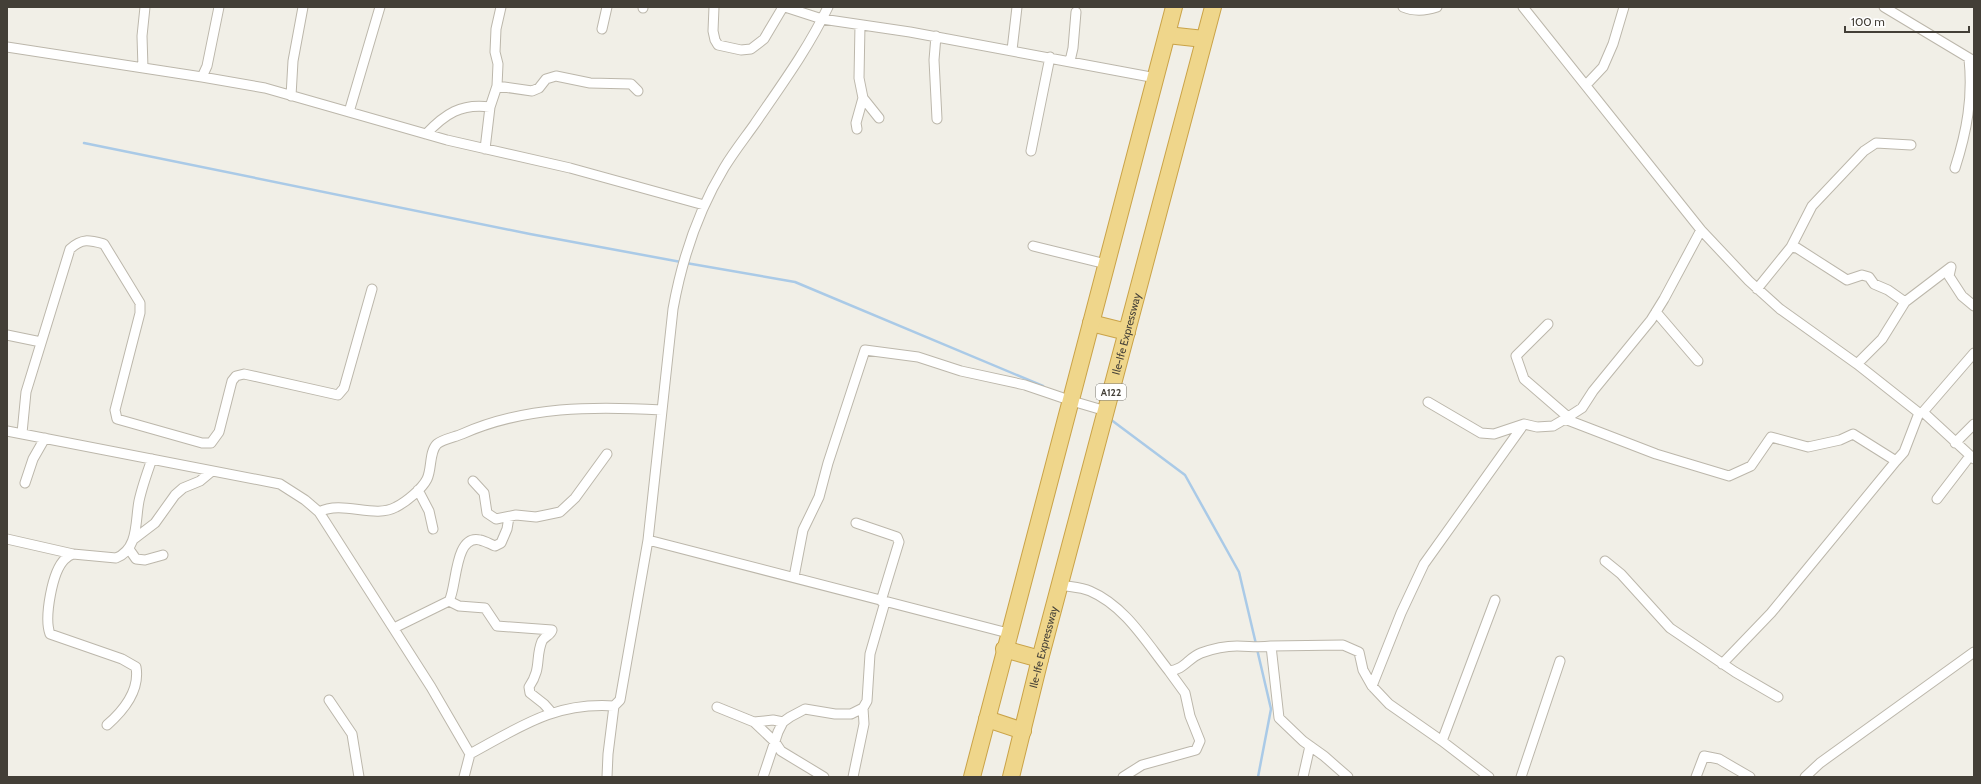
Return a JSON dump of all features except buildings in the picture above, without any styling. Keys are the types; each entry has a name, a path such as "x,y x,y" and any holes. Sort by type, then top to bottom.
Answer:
{"highway":[{"path":"972,777 1008,633 1072,401 1106,264 1174,7"},
{"name":"Ile-Ife Expressway","path":"1011,777 1024,731 1040,659 1213,7"},
{"path":"1167,35 1204,39"},
{"path":"1091,323 1127,332"},
{"path":"1004,649 1040,659"},
{"path":"987,719 1024,731"}],"street":[{"path":"143,68 142,36 145,7"},
{"path":"202,77 207,66 219,7"},
{"path":"291,96 293,61 302,7"},
{"path":"349,112 380,7"},
{"path":"485,149 490,107 497,86 498,64 495,52 496,29 501,7"},
{"path":"602,29 607,7"},
{"path":"714,7 713,31 718,45 741,50 751,49 764,39 784,7 822,19 936,36 1156,78"},
{"path":"607,777 608,754 614,706 620,700 625,676 648,540 677,285 686,252 704,205 725,167 792,70 828,7"},
{"path":"1012,50 1017,7"},
{"path":"1403,7 1411,10 1426,11 1437,7"},
{"path":"1523,7 1701,230 1757,288 1780,309 1857,364 1921,413 1972,458 1937,499"},
{"path":"1586,85 1603,67 1613,44 1624,7"},
{"path":"1884,7 1972,60 1972,85 1965,137 1955,168"},
{"path":"1070,61 1073,48 1076,12"},
{"path":"860,25 859,78 864,98 879,118"},
{"path":"936,36 934,60 937,119"},
{"path":"7,48 202,77 265,88 426,134 570,168 704,205"},
{"path":"1031,151 1050,58"},
{"path":"497,86 532,91 539,88 546,79 556,76 590,83 631,84 638,91"},
{"path":"857,129 856,123 864,98"},
{"path":"426,134 440,119 464,107 490,107"},
{"path":"1757,288 1791,247 1812,206 1864,152 1876,143 1912,145"},
{"path":"1428,402 1481,433 1494,434 1524,424 1538,427 1553,426 1567,418 1582,408 1592,391 1656,312 1701,230"},
{"path":"22,433 26,392 70,249 78,242 90,240 104,244 140,304 140,313 115,410 117,419 202,443 211,443 219,432 232,381 236,376 244,374 338,395 344,388 372,289"},
{"path":"1033,246 1106,264"},
{"path":"1791,247 1797,248 1847,280 1862,275 1869,277 1874,284 1888,290 1905,302"},
{"path":"1857,364 1882,338 1905,302 1950,266 1949,276 1962,296 1974,306"},
{"path":"1656,312 1698,361"},
{"path":"1548,324 1516,356 1524,379 1567,418 1656,454 1729,476 1751,466 1771,437 1808,447 1840,440 1853,434 1896,461"},
{"path":"7,335 41,342"},
{"path":"794,577 803,530 819,497 828,463 865,350 918,357 961,371 1025,385 1072,401 1106,410"},
{"path":"1722,664 1771,613 1904,452 1921,413 1974,353"},
{"path":"319,512 328,508 383,511 396,508 418,490 427,479 433,451 437,444 472,429 520,415 560,410 612,407 662,410"},
{"path":"1372,686 1401,613 1424,564 1524,424"},
{"path":"1955,443 1974,424"},
{"path":"7,431 280,484 305,500 319,512 431,687 470,754 464,777"},
{"path":"25,483 33,459 45,438"},
{"path":"473,481 484,493 487,513 496,519 509,517 516,514 536,517 560,512 575,498 607,454"},
{"path":"7,539 73,554 116,558 129,549 134,539 139,501 152,460"},
{"path":"134,539 155,523 175,495 183,488 200,481 212,471"},
{"path":"418,490 429,511 433,529"},
{"path":"394,628 449,601 463,547 470,542 479,539 495,546 501,543 507,529 509,517"},
{"path":"853,777 864,724 863,708 867,701 870,654 900,542 897,537 856,523"},
{"path":"648,540 794,577 883,602 1008,633"},
{"path":"129,549 136,559 145,560 163,555"},
{"path":"73,554 64,559 59,567 50,593 48,621 50,634 122,659 136,667 138,674 130,699 122,712 107,726"},
{"path":"1605,561 1621,574 1670,628 1722,664 1778,697"},
{"path":"1060,585 1089,590 1110,603 1140,632 1185,693 1190,716 1200,741 1196,750 1142,765 1123,777"},
{"path":"1442,741 1495,600"},
{"path":"449,601 459,606 485,608 497,626 552,630 542,643 538,669 528,687 530,693 552,712"},
{"path":"1169,670 1177,670 1193,657 1201,653 1220,648 1238,646 1257,648 1272,646 1343,645 1359,652 1363,670 1372,686 1389,704 1442,741 1489,777"},
{"path":"1272,646 1279,718 1348,777"},
{"path":"1805,777 1820,763 1974,652"},
{"path":"1521,777 1560,661"},
{"path":"329,700 352,734 359,777"},
{"path":"470,754 552,712 584,706 614,706"},
{"path":"716,707 754,722 775,742 781,751 824,777"},
{"path":"763,777 783,722 805,709 835,714 851,714 863,708"},
{"path":"754,722 773,720 783,722"},
{"path":"1303,777 1310,746"},
{"path":"1696,777 1704,756 1719,759 1750,777"}],"waterway":[{"path":"84,143 530,234 681,262"},
{"path":"686,263 795,282 1043,386"},
{"path":"1110,419 1185,475 1239,572 1256,644"},
{"path":"1257,649 1271,709 1258,777"}]}
